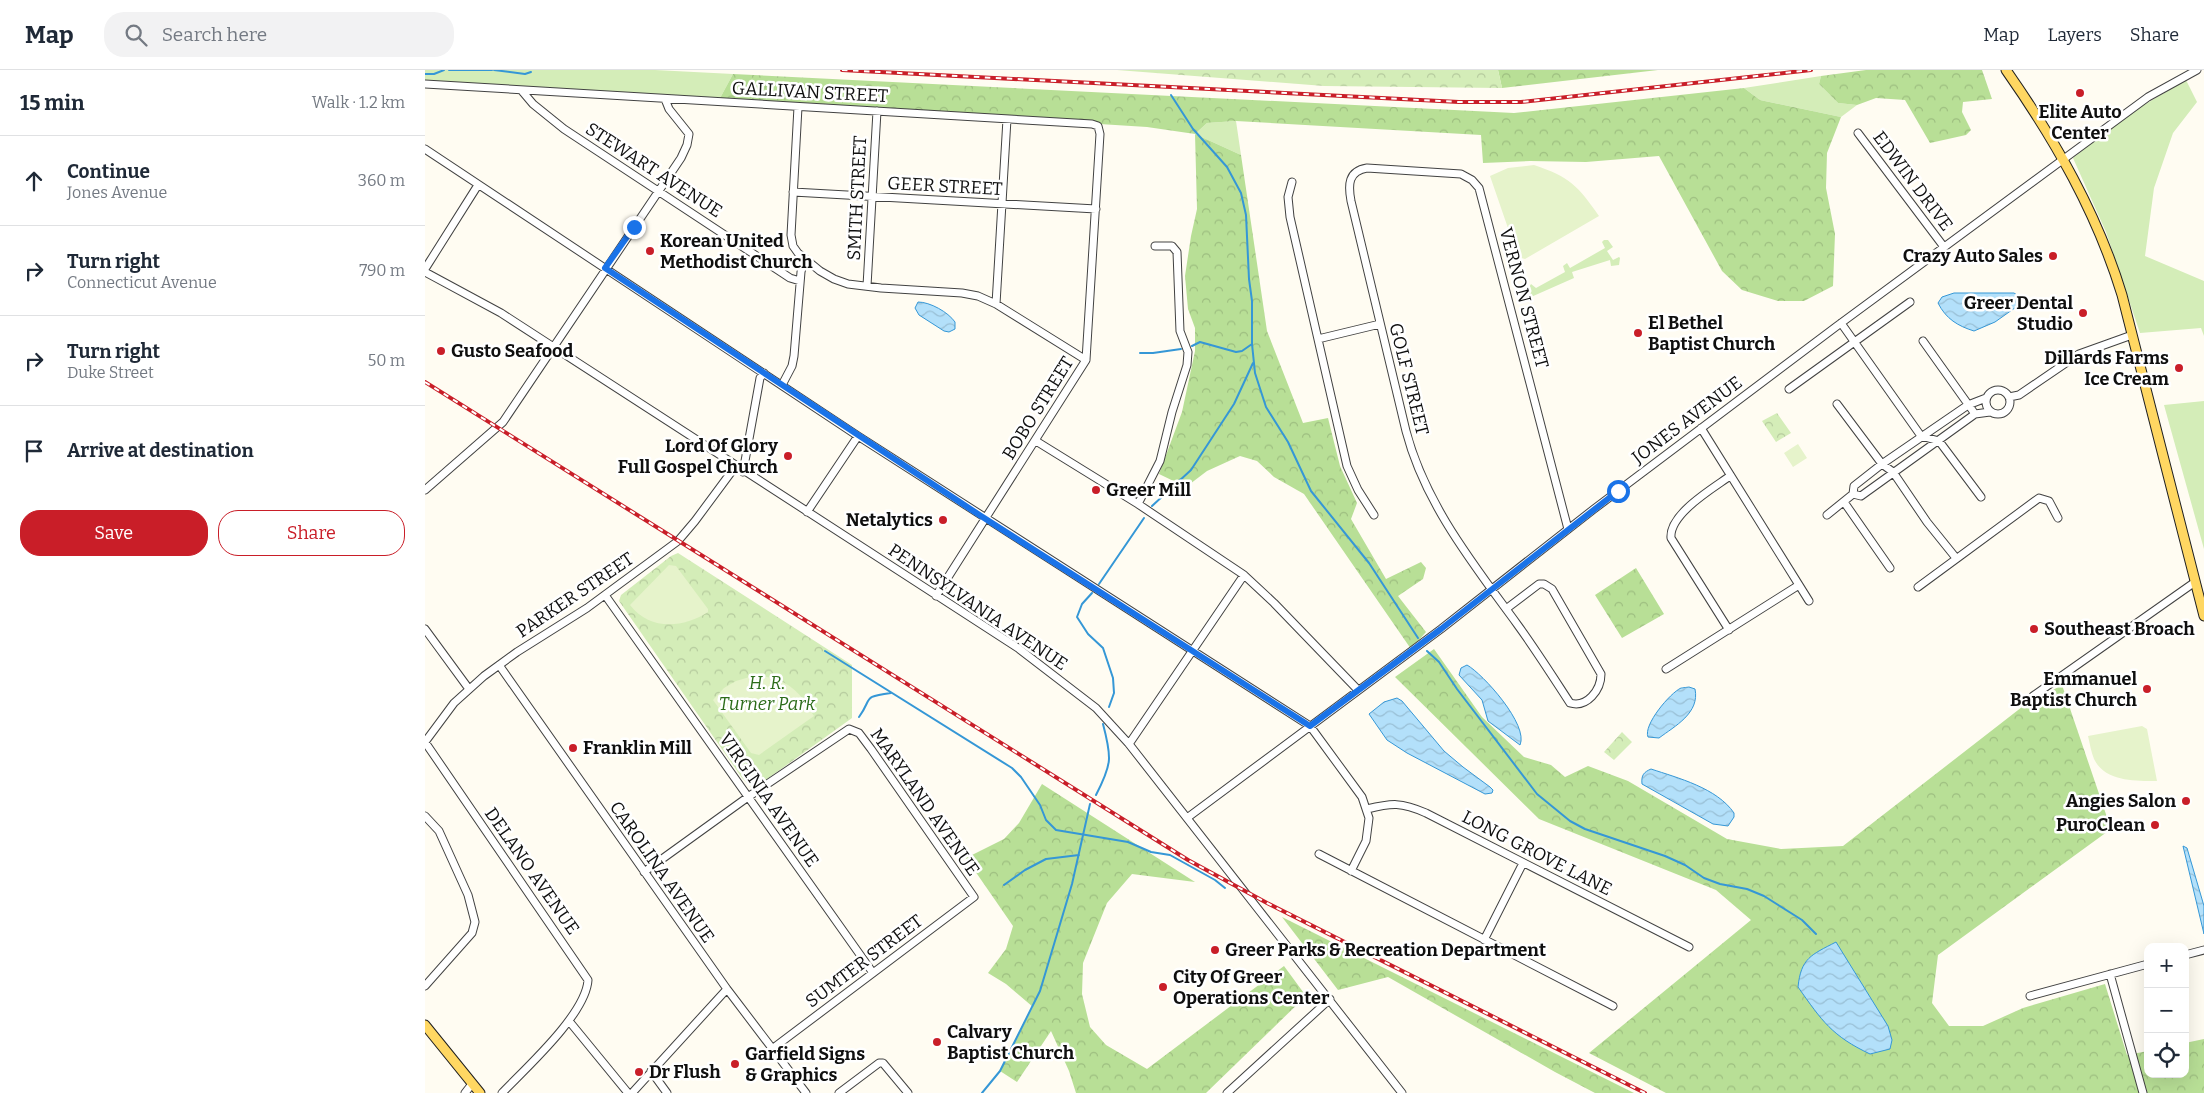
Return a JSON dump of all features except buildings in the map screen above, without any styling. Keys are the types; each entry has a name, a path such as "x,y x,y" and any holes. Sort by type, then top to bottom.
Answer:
{"main road":[{"path":"2007,72 2064,158 2106,244 2132,335 2204,616"},
{"path":"425,1025 480,1093"}],"street":[{"name":"JONES AVENUE","path":"1187,818 1359,690 1841,323 2148,97 2197,70"},
{"name":"GALLIVAN STREET","path":"425,84 1096,124"},
{"name":"STEWART AVENUE","path":"522,91 533,104 558,125 791,278 800,281"},
{"path":"425,490 503,422 605,268 681,158 687,145 689,134 669,109 665,99"},
{"path":"798,107 791,240 795,250 805,260 834,279 848,284 962,293 978,296 995,304 1086,360"},
{"name":"SMITH STREET","path":"867,286 877,111"},
{"path":"995,304 1003,204 1007,119"},
{"name":"BOBO STREET","path":"936,596 1086,360 1101,134 1096,124"},
{"name":"EDWIN DRIVE","path":"1858,133 1944,247"},
{"path":"425,148 858,436 1310,726 1362,797 1367,810 1369,818 1367,841 1351,871"},
{"name":"GOLF STREET","path":"1367,168 1354,173 1350,178 1348,187 1358,236 1416,465 1441,512 1482,578 1492,589 1570,703 1580,704 1588,700 1597,691 1601,683 1601,674 1552,589 1544,584 1539,584 1506,609"},
{"name":"VERNON STREET","path":"1367,168 1461,174 1472,180 1479,188 1568,529"},
{"path":"1292,182 1288,197 1290,217 1347,466 1353,482 1374,515"},
{"path":"425,271 478,185"},
{"name":"GEER STREET","path":"793,192 1096,209"},
{"path":"1138,504 1160,461 1187,365 1188,352 1181,331 1177,252 1173,246 1155,246"},
{"path":"781,385 792,366 794,356 800,281 805,260"},
{"name":"PENNSYLVANIA AVENUE","path":"425,271 501,314 735,467 1018,648 1057,676 1096,708 1129,744 1402,1093"},
{"path":"1789,389 1910,302"},
{"path":"1841,323 1921,436 1939,441 1981,497"},
{"path":"1318,339 1380,324"},
{"path":"1990,412 1986,405 1987,398 1991,392 1999,390 2009,397 2019,395 2079,354 2132,335"},
{"path":"1923,340 1975,414"},
{"path":"743,472 760,378 764,373"},
{"path":"1853,494 1861,496 1975,414 2005,412 2010,405 2009,397"},
{"path":"1827,515 1853,494 1854,486 1882,464 1968,404 1987,398"},
{"path":"1837,404 1882,464 1893,472 1927,522 1956,558"},
{"path":"1701,428 1809,601"},
{"path":"807,512 858,436"},
{"path":"1036,441 1138,504 1243,575 1274,603 1359,690"},
{"name":"PARKER STREET","path":"426,747 454,702 499,665 605,596 683,536 735,467"},
{"path":"1729,630 1671,538 1671,532 1673,524 1681,513 1730,476"},
{"path":"1917,586 2039,498 2049,501 2058,518"},
{"path":"1844,502 1890,568"},
{"path":"1129,744 1243,575"},
{"path":"2033,696 2195,582"},
{"path":"1666,669 1799,585"},
{"name":"VIRGINIA AVENUE","path":"605,596 873,973"},
{"path":"425,629 469,690"},
{"name":"CAROLINA AVENUE","path":"499,665 727,989 806,1093"},
{"name":"MARYLAND AVENUE","path":"748,797 849,729 859,733 974,897"},
{"name":"DELANO AVENUE","path":"426,747 587,976 587,987 569,1021 502,1093"},
{"path":"645,872 748,797"},
{"name":"LONG GROVE LANE","path":"1367,810 1390,803 1407,805 1689,947"},
{"path":"425,816 439,831 468,896 475,922 472,933 425,986"},
{"path":"1319,854 1613,1006"},
{"path":"1484,940 1523,863"},
{"name":"SUMTER STREET","path":"773,1049 974,897"},
{"path":"2189,954 2204,950"},
{"path":"2030,996 2144,965"},
{"path":"2110,974 2143,1093"},
{"path":"632,1093 727,989"},
{"path":"1227,1093 1330,999"},
{"path":"569,1021 628,1093"},
{"path":"839,1093 873,1068 883,1063 907,1093"},
{"path":"651,1071 667,1093"},
{"path":"465,1093 472,1084"}],"green space":[{"path":"425,70 655,70 733,74 719,100 425,82"},
{"path":"1117,70 1498,70 1502,88 1324,86"},
{"path":"1498,70 1658,70 1502,88"},
{"path":"1866,70 1982,70 1992,99 1963,102 1962,112 1971,130 1966,135 1930,143 1905,100 1876,98 1857,105 1838,103 1819,84 1821,76"},
{"path":"733,74 1514,113 1744,88 1760,100 1841,117 1827,153 1826,188 1835,234 1833,286 1804,301 1778,301 1742,290 1722,271 1659,156 1586,162 1530,161 1483,163 1481,135 1236,121 1207,123 1195,134 1147,127 719,100"},
{"path":"1821,76 1819,84 1838,103 1857,105 1841,117 1760,100 1744,88"},
{"path":"2186,80 2197,102 2173,133 2154,188 2145,256 2204,281 2204,336 2201,328 2140,333 2106,232 2073,158 2122,118"},
{"path":"1236,121 1241,155 1195,134 1207,123"},
{"path":"1195,134 1241,155 1267,331 1303,423 1328,418 1340,466 1357,503 1351,519 1386,579 1421,562 1426,568 1423,579 1398,596 1426,632 1411,649 1304,494 1274,477 1257,461 1240,456 1207,471 1186,487 1159,474 1182,412 1195,351 1195,328 1188,309 1185,276 1197,209"},
{"path":"1534,165 1565,178 1579,190 1599,216 1525,259 1518,257 1490,176 1508,168"},
{"path":"1608,240 1613,247 1607,251 1613,260 1620,258 1619,265 1611,266 1610,260 1572,272 1574,278 1531,297 1528,289 1531,284 1536,288 1565,272 1563,266 1567,263 1570,268 1605,248 1602,242"},
{"path":"2204,401 2204,549 2164,405"},
{"path":"1777,413 1791,433 1776,442 1762,421"},
{"path":"1798,444 1807,458 1793,467 1784,453"},
{"name":"H. R. Turner Park","path":"678,553 852,665 852,718 763,782 751,787 742,778 619,601 621,595 671,556"},
{"path":"669,565 676,566 708,609 708,612 678,624 667,624 647,619 630,605"},
{"path":"1636,568 1664,614 1622,638 1595,595"},
{"path":"1434,649 1482,717 1524,757 1551,765 1565,777 1588,766 1628,781 1727,839 1781,849 1843,846 2022,707 2062,685 2111,829 1938,955 1932,1003 1949,1026 1983,1026 2023,1008 2105,984 2127,1055 2144,1052 2144,1078 2189,1078 2189,1042 2204,1039 2204,1093 1666,1093 1589,1053 1751,920 1716,890 1539,819 1395,677"},
{"path":"753,676 768,677 787,684 798,693 814,716 759,755 751,753 713,700 724,688 736,681"},
{"path":"2142,726 2147,729 2157,781 2122,779 2113,776 2099,767 2094,759 2088,736"},
{"path":"1622,732 1632,742 1614,760 1604,752"},
{"path":"1042,784 1195,882 1132,874 1107,903 1083,963 1082,994 1090,1027 1106,1045 1147,1069 1284,966 1306,996 1206,1093 1076,1093 1069,1071 1051,1031 1017,1082 1000,1071 1033,1007 1006,984 988,973 1006,949 1013,926 966,858 1004,839 1019,823"},
{"path":"1282,917 1634,1093 1595,1093 1388,977 1338,990"}],"water":[{"path":"1954,293 2014,293 2020,297 2019,305 1995,322 1974,331 1953,321 1938,303 1942,297"},
{"path":"918,302 928,304 943,311 955,322 955,329 949,332 944,331 919,315 915,308"},
{"path":"1467,665 1483,678 1511,713 1518,725 1521,736 1520,745 1488,721 1482,700 1459,675 1461,668"},
{"path":"1689,687 1695,689 1696,698 1690,712 1679,724 1659,738 1648,737 1649,725 1664,703 1676,691"},
{"path":"1397,698 1402,701 1444,751 1490,787 1493,790 1492,793 1485,794 1407,753 1387,740 1369,714 1384,702"},
{"path":"1651,769 1685,780 1707,790 1727,804 1734,813 1734,817 1728,826 1713,824 1642,784 1643,774"},
{"path":"2183,846 2187,848 2204,906 2204,934"},
{"path":"1836,942 1888,1026 1892,1040 1890,1049 1870,1054 1846,1041 1821,1018 1798,987 1799,977 1809,958"}],"waterway":[{"path":"425,74 434,74 444,70"},
{"path":"449,70 492,70"},
{"path":"494,70 525,74 531,72"},
{"path":"1171,95 1193,129 1227,167 1241,193 1246,215 1255,373 1266,407 1288,442 1311,491 1369,563 1418,638"},
{"path":"1192,346 1200,342 1236,352 1242,351 1252,344"},
{"path":"1140,353 1181,349"},
{"path":"1152,506 1191,470 1234,404 1253,363"},
{"path":"1099,584 1144,518"},
{"path":"1092,593 1082,604 1077,617 1088,634 1103,648 1113,678 1114,693 1109,707"},
{"path":"825,651 1012,768 1021,777 1040,805 1046,820 1056,830 1128,842 1151,852 1170,855 1215,880 1225,888"},
{"path":"1427,651 1439,662 1457,689 1537,794 1570,821 1585,829 1665,856 1685,865 1704,878 1720,884 1747,889 1764,896 1802,920 1816,934"},
{"path":"859,717 871,697 891,693"},
{"path":"1096,795 1105,776 1109,761 1108,745 1103,724"},
{"path":"982,1093 1000,1071 1040,991 1072,884 1090,804"},
{"path":"1004,885 1025,870 1046,859 1079,855"}],"railway":[{"path":"842,70 1459,102 1521,102 1811,70"},
{"path":"425,382 1188,860 1267,903 1645,1093"}],"place":[{"name":"Elite Auto Center","path":"2080,93"},
{"name":"Korean United Methodist Church","path":"650,251"},
{"name":"Crazy Auto Sales","path":"2053,256"},
{"name":"Greer Dental Studio","path":"2083,313"},
{"name":"El Bethel Baptist Church","path":"1638,333"},
{"name":"Gusto Seafood","path":"441,351"},
{"name":"Dillards Farms Ice Cream","path":"2179,368"},
{"name":"Lord Of Glory Full Gospel Church","path":"788,456"},
{"name":"Greer Mill","path":"1096,490"},
{"name":"Netalytics","path":"943,520"},
{"name":"Southeast Broach","path":"2034,629"},
{"name":"Emmanuel Baptist Church","path":"2147,689"},
{"name":"Franklin Mill","path":"573,748"},
{"name":"Angies Salon","path":"2186,801"},
{"name":"PuroClean","path":"2155,825"},
{"name":"Greer Parks & Recreation Department","path":"1215,950"},
{"name":"City Of Greer Operations Center","path":"1163,987"},
{"name":"Calvary Baptist Church","path":"937,1042"},
{"name":"Garfield Signs & Graphics","path":"735,1064"},
{"name":"Dr Flush","path":"639,1072"}],"route":[{"path":"634,227 605,268 981,516 1310,726 1441,629 1618,491"}]}
